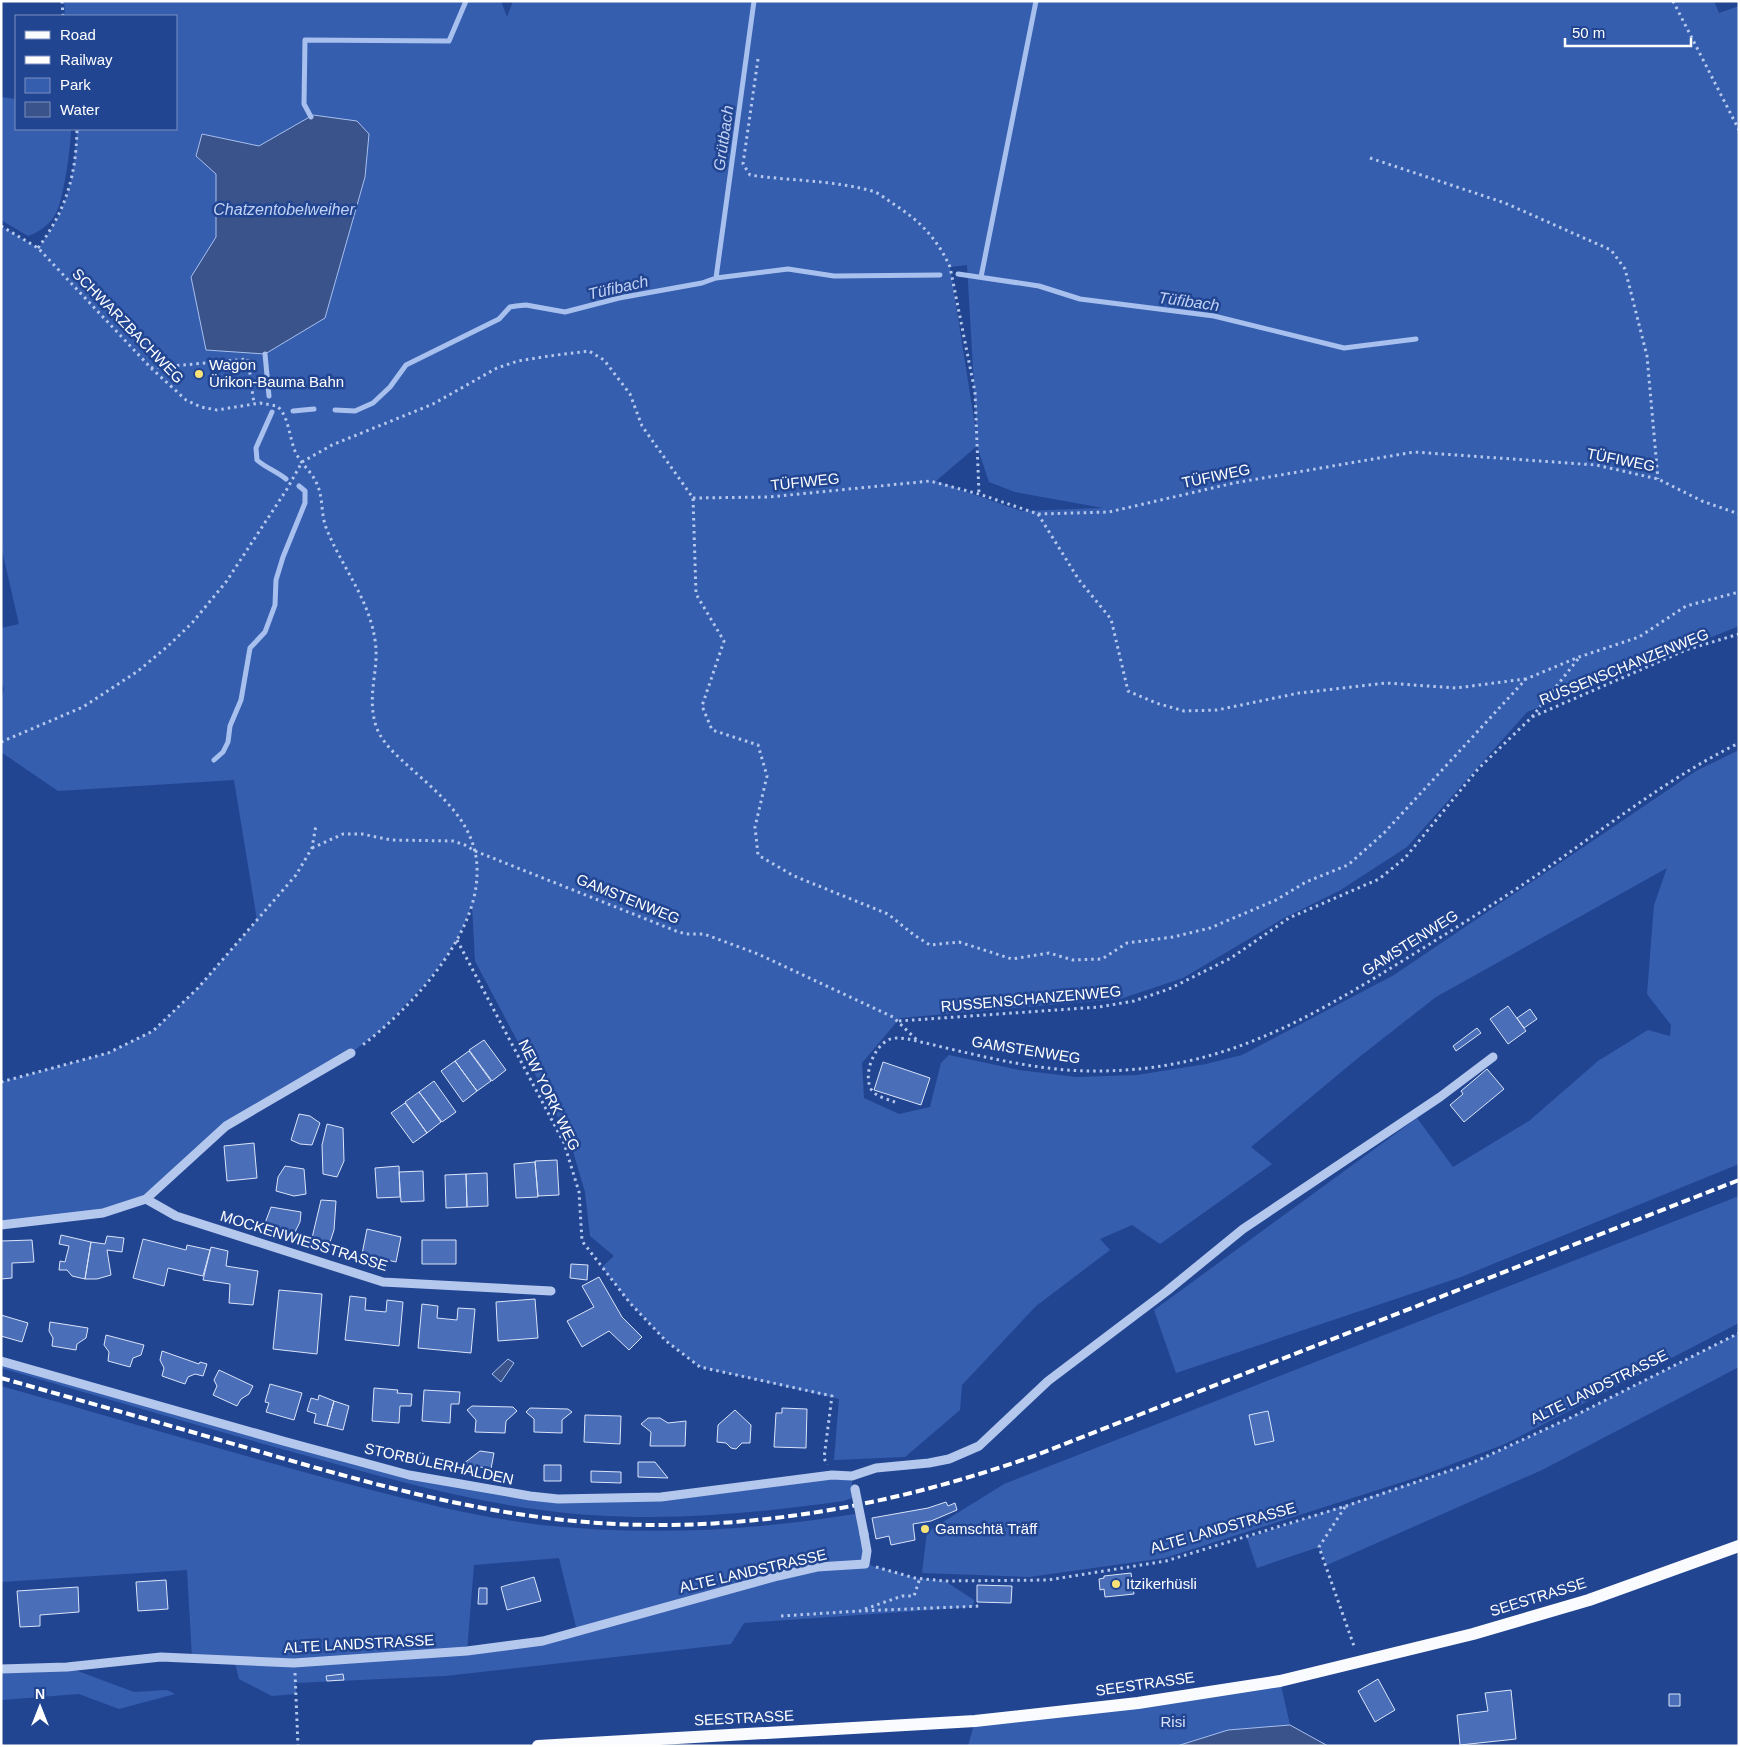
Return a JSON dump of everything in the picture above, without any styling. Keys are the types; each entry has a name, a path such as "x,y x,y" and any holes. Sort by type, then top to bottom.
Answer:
{"main road":[{"name":"SEESTRASSE","path":"538,1746 975,1721 1138,1704 1280,1680 1473,1634 1589,1600 1739,1546"}],"street":[{"path":"1,1225 103,1213 146,1199 226,1126 351,1053"},
{"path":"865,1564 864,1534 852,1476 876,1468 949,1459 979,1446 1048,1381 1167,1291 1243,1229 1440,1097 1493,1057"},
{"name":"MOCKENWIESSTRASSE","path":"146,1199 176,1216 383,1282 551,1291"},
{"name":"STORBÜLERHALDEN","path":"1,1361 409,1475 530,1496 558,1499 661,1497 832,1475 852,1476"},
{"name":"ALTE LANDSTRASSE","path":"1,1669 67,1666 162,1657 294,1663 430,1654 543,1641 802,1571 835,1565 865,1564"}],"path":[{"path":"62,1 62,15"},
{"path":"1673,1 1739,130"},
{"path":"758,59 743,164 750,174 775,179 823,181 874,191 914,217 932,235 943,251 950,267 976,392 980,494"},
{"path":"38,248 56,223 65,202 72,170 77,130"},
{"path":"1370,158 1505,203 1611,250 1626,269 1647,356 1658,479"},
{"name":"SCHWARZBACHWEG","path":"1,226 38,248 151,368 180,396 200,407 226,410 254,404 270,403 280,408 295,452 302,462"},
{"path":"1,742 83,707 131,676 168,646 192,623 226,582 287,490 302,462 332,445 432,404 496,368 518,361 589,351 604,360 630,394 642,426 693,498 696,594 724,641 702,706 712,730 758,745 767,776 755,827 758,855 794,876 888,914 930,945 959,942 1012,959 1049,953 1073,960 1102,959 1126,944 1173,937 1210,928 1276,900 1306,882 1348,865 1384,833 1526,679"},
{"path":"151,368 248,359 254,404"},
{"name":"TÜFIWEG","path":"693,498 769,497 930,480 980,494 1038,514 1109,512 1234,483 1414,452 1596,465 1658,479 1702,501 1739,514"},
{"path":"302,462 316,482 326,527 360,594 374,632 376,656 372,680 372,705 379,733 397,756 451,806 466,828 475,852 478,874 475,894 467,919 457,940 411,1000 382,1028 351,1053"},
{"path":"1038,514 1079,580 1111,619 1128,692 1184,711 1217,710 1299,693 1386,683 1456,688 1526,679 1579,657 1639,637 1686,606 1739,592"},
{"name":"RUSSENSCHANZENWEG","path":"899,1021 1099,1007 1134,1001 1169,989 1231,958 1289,918 1379,879 1405,858 1478,769 1532,717 1686,650 1739,634"},
{"path":"1532,717 1579,657"},
{"name":"GAMSTENWEG","path":"312,848 343,834 391,840 453,841 465,845 475,852 676,932 704,934 758,954 899,1021 917,1041 1018,1063 1086,1071 1119,1070 1169,1064 1236,1048 1291,1026 1352,992 1512,891 1661,787 1739,743"},
{"path":"1,1082 108,1053 153,1031 198,988 296,876 312,848 316,825"},
{"name":"NEW YORK WEG","path":"457,940 564,1144 579,1192 582,1241 630,1303 666,1341 700,1367 832,1396 824,1458 832,1475"},
{"path":"895,1102 877,1094 871,1089 870,1065 879,1048 887,1041 900,1038 917,1041"},
{"name":"ALTE LANDSTRASSE","path":"865,1564 920,1578 945,1581 1048,1580 1166,1561 1346,1506 1472,1463 1572,1417 1739,1333"},
{"path":"1346,1506 1319,1546 1359,1662"},
{"path":"859,1611 902,1596 914,1596 920,1578"},
{"path":"781,1616 981,1606"},
{"path":"294,1663 298,1746"}],"green space":[{"path":"64,1 501,1 507,17 513,1 1714,1 1719,13 1739,6 1739,626 1527,712 1407,847 1339,891 1284,918 1183,978 1120,999 900,1018 862,1063 864,1098 899,1114 930,1107 941,1063 949,1055 1019,1070 1076,1077 1137,1075 1206,1064 1242,1055 1394,975 1696,771 1739,750 1739,1164 1461,1277 1176,1373 1154,1310 1417,1118 1453,1167 1529,1121 1598,1061 1648,1030 1670,1036 1671,1025 1647,994 1654,905 1667,868 1436,997 1358,1058 1251,1147 1272,1164 1160,1244 1132,1225 1100,1239 1110,1250 1036,1306 962,1385 960,1410 905,1457 834,1460 839,1399 700,1367 666,1341 630,1303 602,1267 614,1256 590,1236 585,1192 569,1138 475,961 472,905 462,930 448,954 425,984 382,1029 351,1053 226,1126 146,1199 103,1213 1,1225 1,1082 108,1053 153,1031 198,988 257,920 234,780 58,791 1,752 1,700 4,689 1,680 1,628 19,624 1,546 1,226 38,248 63,206 72,178 77,130 178,130 178,15 65,15","holes":["313,115 369,134 365,177 325,318 191,277 216,237 216,173 196,156 202,134 259,146","967,265 977,438 950,267","977,446 989,482 1015,492 1103,508 1021,511 936,481"]},
{"path":"1,97 15,99 15,130 71,130 67,170 62,194 57,211 52,219 37,232 28,236 1,220"},
{"path":"1739,1196 1739,1323 1505,1444 1418,1477 1165,1558 1029,1577 922,1573 927,1532 1004,1484"},
{"path":"1739,1333 1739,1367 1542,1470 1327,1565 1319,1547 1257,1568 1247,1538 1472,1463 1572,1417"},
{"path":"1,1361 409,1475 530,1496 661,1497 852,1476 852,1498 844,1501 731,1514 655,1517 580,1514 510,1505 416,1486 220,1431 1,1368"},
{"path":"1,1386 349,1484 431,1505 513,1521 580,1528 659,1531 737,1528 855,1514 864,1534 866,1564 915,1578 945,1581 974,1600 973,1607 744,1623 731,1644 445,1676 296,1683 296,1694 272,1696 239,1679 234,1659 192,1657 187,1570 1,1582","holes":["559,1558 577,1631 467,1651 474,1565"]},
{"path":"67,1667 134,1692 167,1690 175,1694 119,1709 79,1694 1,1700 1,1669"},
{"name":"Risi","path":"1280,1681 1290,1725 1228,1730 1177,1746 968,1746 975,1721"}],"water":[{"name":"Chatzentobelweiher","path":"313,115 357,121 369,134 365,177 325,318 265,354 206,350 191,277 216,237 216,174 196,156 202,134 259,146"},
{"path":"508,1359 514,1363 501,1382 492,1374"},
{"path":"1290,1725 1328,1746 1177,1746 1228,1730"}],"building":[{"path":"1508,1006 1526,1031 1508,1044 1490,1019"},
{"path":"1530,1009 1537,1019 1524,1028 1517,1018"},
{"path":"1477,1028 1481,1033 1456,1051 1453,1046"},
{"path":"484,1040 506,1070 492,1081 469,1050"},
{"path":"469,1051 491,1081 477,1091 455,1061"},
{"path":"455,1061 477,1091 463,1102 441,1071"},
{"path":"883,1062 930,1078 921,1105 874,1090"},
{"path":"1487,1069 1504,1089 1464,1122 1450,1105 1463,1094 1461,1091"},
{"path":"434,1081 456,1112 442,1122 419,1092"},
{"path":"419,1092 441,1122 427,1133 405,1102"},
{"path":"405,1103 427,1133 413,1143 391,1113"},
{"path":"299,1114 310,1116 320,1123 312,1145 300,1144 291,1140"},
{"path":"327,1124 343,1128 344,1161 337,1177 323,1174 322,1145"},
{"path":"254,1143 257,1178 227,1181 224,1146"},
{"path":"557,1160 559,1195 538,1196 535,1161"},
{"path":"535,1162 538,1197 516,1198 514,1164"},
{"path":"285,1166 304,1169 306,1194 294,1196 276,1191 278,1177"},
{"path":"399,1166 400,1197 377,1198 375,1168"},
{"path":"423,1171 424,1201 401,1202 399,1172"},
{"path":"487,1173 488,1206 467,1207 466,1174"},
{"path":"466,1174 467,1207 446,1208 445,1175"},
{"path":"321,1200 336,1201 334,1230 329,1245 312,1238"},
{"path":"271,1207 301,1212 300,1222 294,1234 264,1226"},
{"path":"367,1229 401,1237 396,1262 362,1254"},
{"path":"61,1235 91,1242 85,1279 72,1276 67,1270 59,1270 60,1261 65,1262 69,1246 59,1244"},
{"path":"107,1236 124,1238 122,1252 107,1250 111,1275 97,1279 85,1279 91,1242 105,1244"},
{"path":"143,1239 186,1250 187,1245 210,1250 203,1276 168,1268 164,1286 133,1278"},
{"path":"32,1240 34,1262 12,1263 12,1278 1,1279 1,1241"},
{"path":"422,1240 456,1240 456,1264 422,1264"},
{"path":"211,1247 228,1251 226,1266 258,1271 253,1305 229,1303 230,1284 203,1280"},
{"path":"571,1264 588,1265 587,1280 570,1278"},
{"path":"599,1277 622,1317 642,1337 629,1350 609,1331 582,1347 567,1321 594,1307 582,1286"},
{"path":"279,1290 322,1294 317,1354 273,1349"},
{"path":"350,1296 366,1298 365,1310 386,1312 387,1300 403,1302 399,1346 345,1340"},
{"path":"535,1299 538,1338 498,1341 496,1302"},
{"path":"422,1304 438,1306 437,1318 457,1320 458,1308 475,1309 471,1353 418,1348"},
{"path":"1,1315 28,1323 22,1342 1,1336"},
{"path":"50,1322 88,1328 86,1338 77,1344 76,1350 52,1346 53,1338 49,1331"},
{"path":"106,1335 144,1345 141,1355 133,1358 130,1367 108,1361 109,1352 104,1345"},
{"path":"162,1351 199,1364 200,1362 207,1364 203,1376 195,1374 188,1377 185,1384 162,1376 164,1368 160,1360"},
{"path":"219,1370 253,1386 249,1394 241,1399 237,1406 213,1395 217,1386 214,1380"},
{"path":"270,1384 302,1393 294,1420 266,1412 269,1403 265,1402"},
{"path":"374,1388 398,1390 397,1393 412,1394 411,1406 400,1406 399,1423 372,1421"},
{"path":"424,1390 460,1392 459,1404 451,1404 450,1423 422,1421"},
{"path":"319,1395 334,1401 327,1426 314,1423 316,1414 307,1411 311,1398 318,1400"},
{"path":"334,1401 349,1406 343,1430 327,1426"},
{"path":"472,1406 513,1407 517,1411 506,1421 505,1433 475,1432 476,1420 467,1410"},
{"path":"530,1408 568,1409 572,1412 562,1420 562,1433 534,1432 534,1419 526,1412"},
{"path":"782,1408 807,1409 806,1448 774,1447 776,1413 782,1413"},
{"path":"735,1410 751,1425 750,1443 742,1443 736,1449 731,1448 726,1443 717,1442 718,1425"},
{"path":"1268,1411 1274,1441 1255,1445 1249,1415"},
{"path":"585,1415 621,1416 620,1444 584,1442"},
{"path":"648,1418 660,1418 668,1423 686,1421 685,1446 650,1446 651,1432 641,1424"},
{"path":"480,1451 494,1453 491,1469 463,1464"},
{"path":"638,1462 655,1462 668,1478 638,1477"},
{"path":"544,1465 561,1465 561,1481 544,1481"},
{"path":"591,1471 621,1472 621,1483 591,1482"},
{"path":"946,1502 948,1506 955,1503 957,1510 931,1521 913,1524 915,1540 891,1545 889,1536 876,1539 872,1518 928,1508"},
{"name":"Itzikerhüsli","path":"1131,1573 1134,1594 1105,1597 1104,1589 1100,1590 1099,1579 1104,1578 1104,1576"},
{"path":"534,1577 541,1601 507,1610 501,1587"},
{"path":"166,1580 168,1609 138,1611 136,1582"},
{"path":"977,1585 1012,1586 1011,1603 977,1602"},
{"path":"78,1587 79,1612 40,1615 40,1626 20,1627 17,1591"},
{"path":"479,1588 487,1588 487,1604 478,1604"},
{"path":"343,1674 344,1680 327,1681 326,1676"},
{"path":"1378,1679 1395,1710 1375,1722 1358,1691"},
{"path":"1511,1690 1516,1739 1460,1745 1457,1715 1488,1711 1485,1693"},
{"path":"1669,1694 1680,1694 1680,1706 1669,1706"}],"waterway":[{"path":"311,117 304,104 305,40 449,41 466,1"},
{"name":"Grütbach","path":"716,278 754,1"},
{"path":"981,277 1036,1"},
{"name":"Tüfibach","path":"335,410 355,411 373,403 390,387 406,365 499,319 510,307 526,305 565,312 619,298 702,283 716,278 788,269 834,276 940,275"},
{"name":"Tüfibach","path":"958,274 1039,286 1080,299 1214,316 1344,348 1416,339"},
{"path":"265,354 269,396"},
{"name":"Tüfibach","path":"293,411 314,409"},
{"path":"272,412 256,448 257,460 286,479"},
{"path":"214,760 223,752 228,742 230,726 241,700 250,648 265,632 275,605 276,580 283,557 305,503 305,491 299,486"}],"railway":[{"path":"1,1378 343,1475 457,1503 574,1521 633,1525 750,1521 807,1514 922,1490 1034,1456 1739,1180"}],"place":[{"name":"Wagon Ürikon-Bauma Bahn","path":"199,374"},
{"name":"Gamschtä Träff","path":"925,1529"},
{"name":"Itzikerhüsli","path":"1116,1584"}]}
